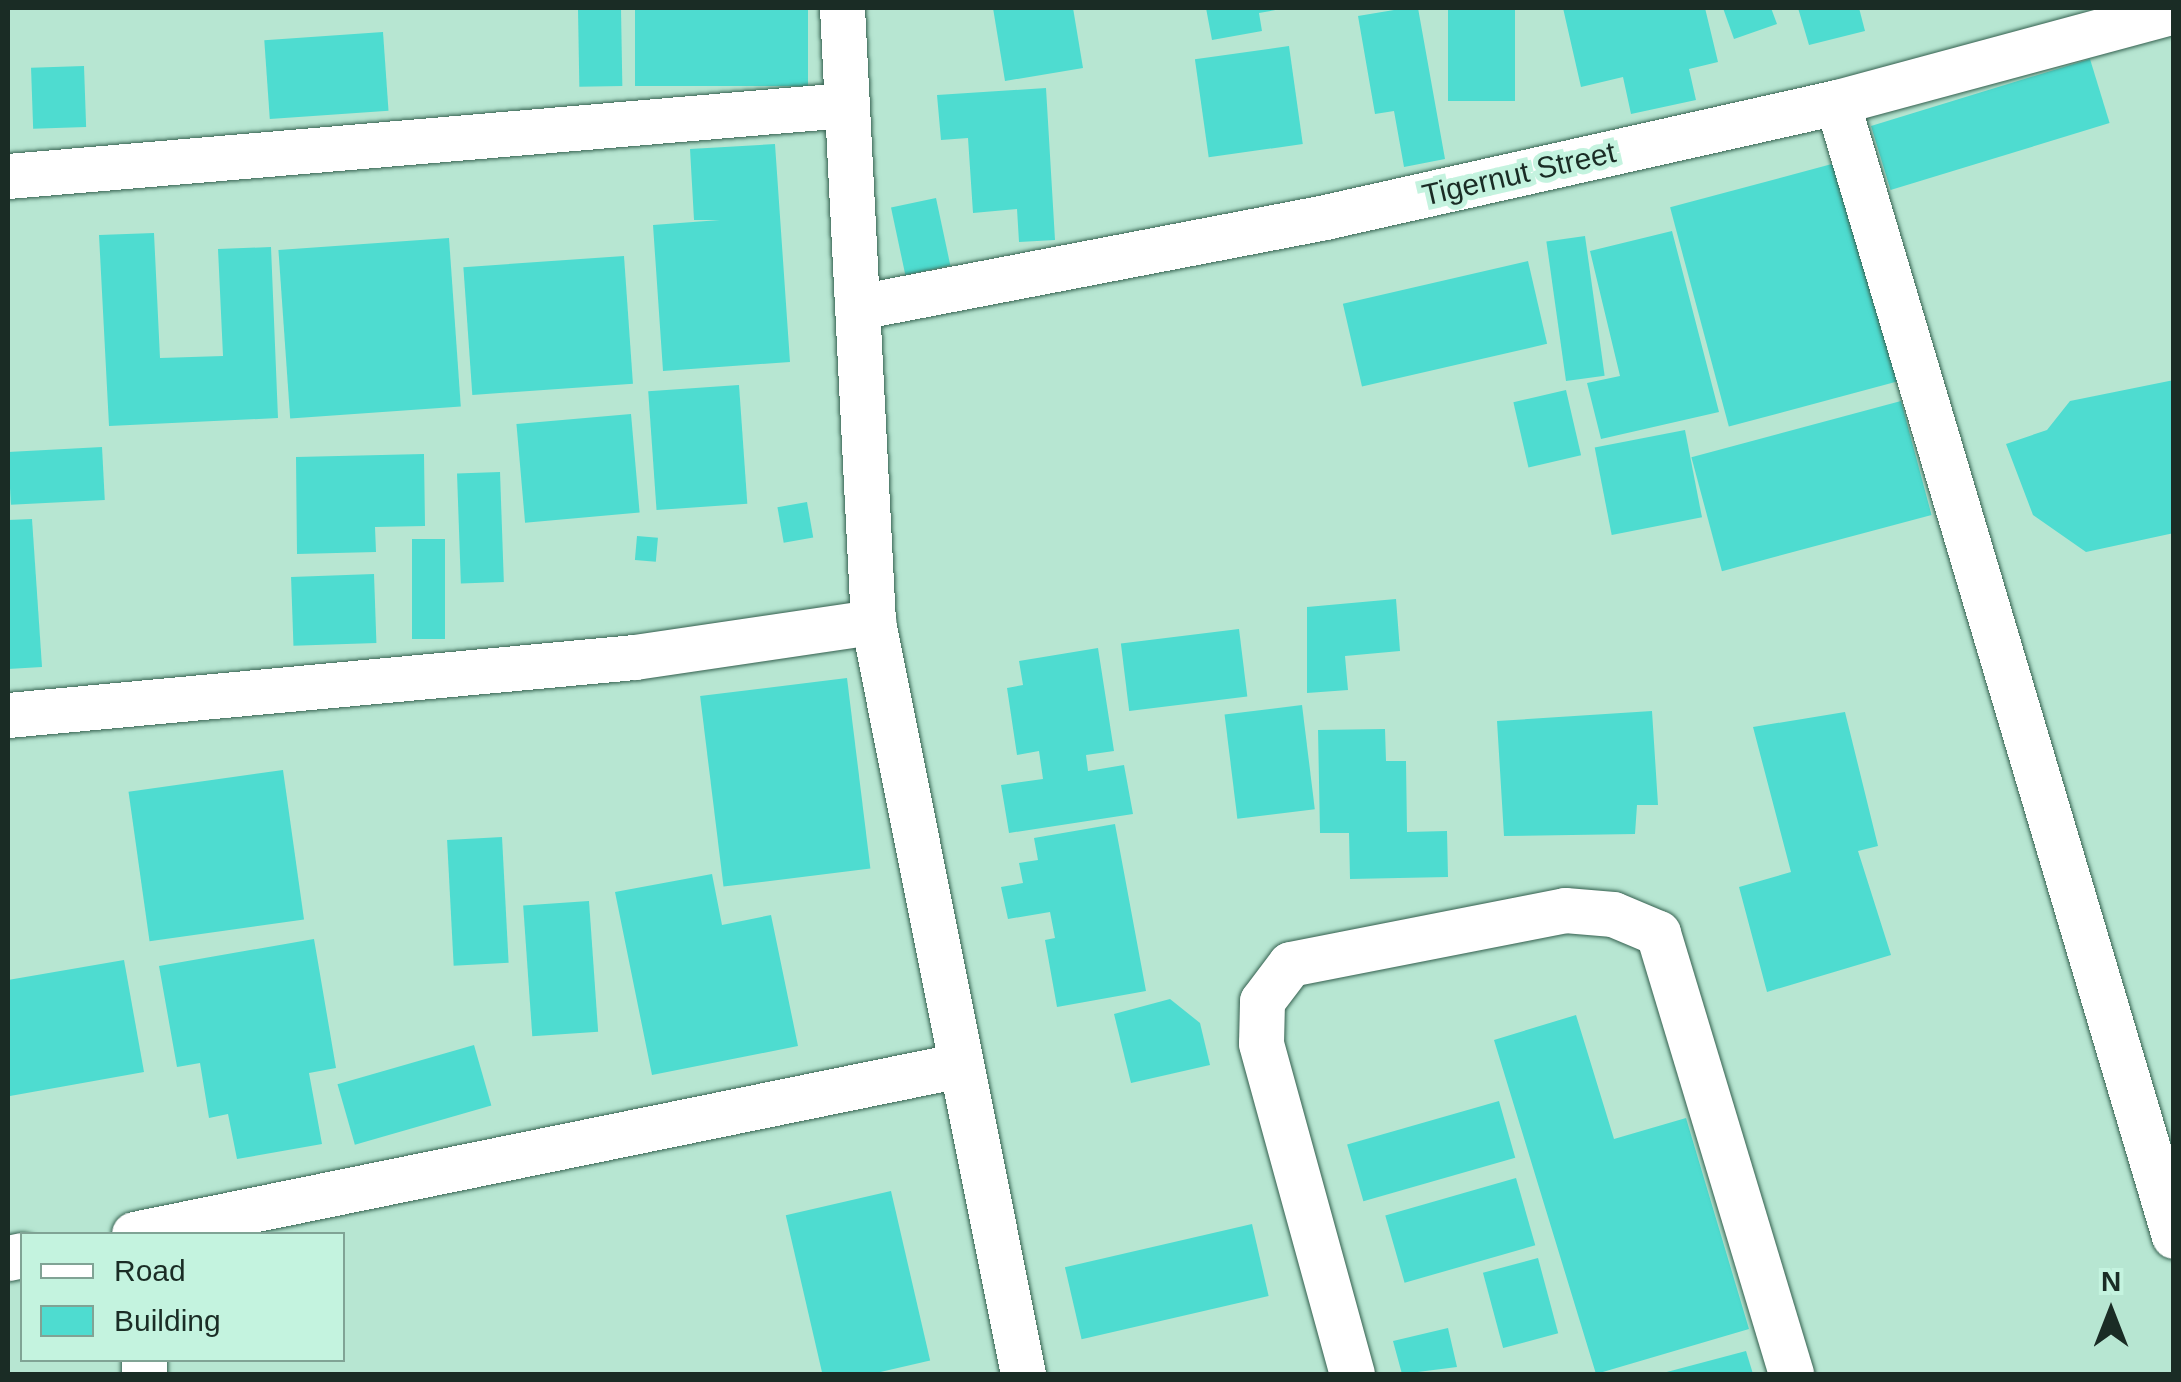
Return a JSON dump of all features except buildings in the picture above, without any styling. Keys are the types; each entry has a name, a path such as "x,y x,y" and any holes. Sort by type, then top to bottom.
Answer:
{"street":[{"path":"842,8 873,622 955,1066 1023,1374"},
{"name":"Tigernut Street","path":"858,307 1324,218 1837,102 2174,10"},
{"path":"1837,102 2174,1236"},
{"path":"8,176 845,105"},
{"path":"8,715 635,657 873,622"},
{"path":"1352,1374 1261,1043 1262,1001 1290,964 1565,910 1613,914 1658,933 1792,1374"},
{"path":"149,1232 955,1066"}]}
